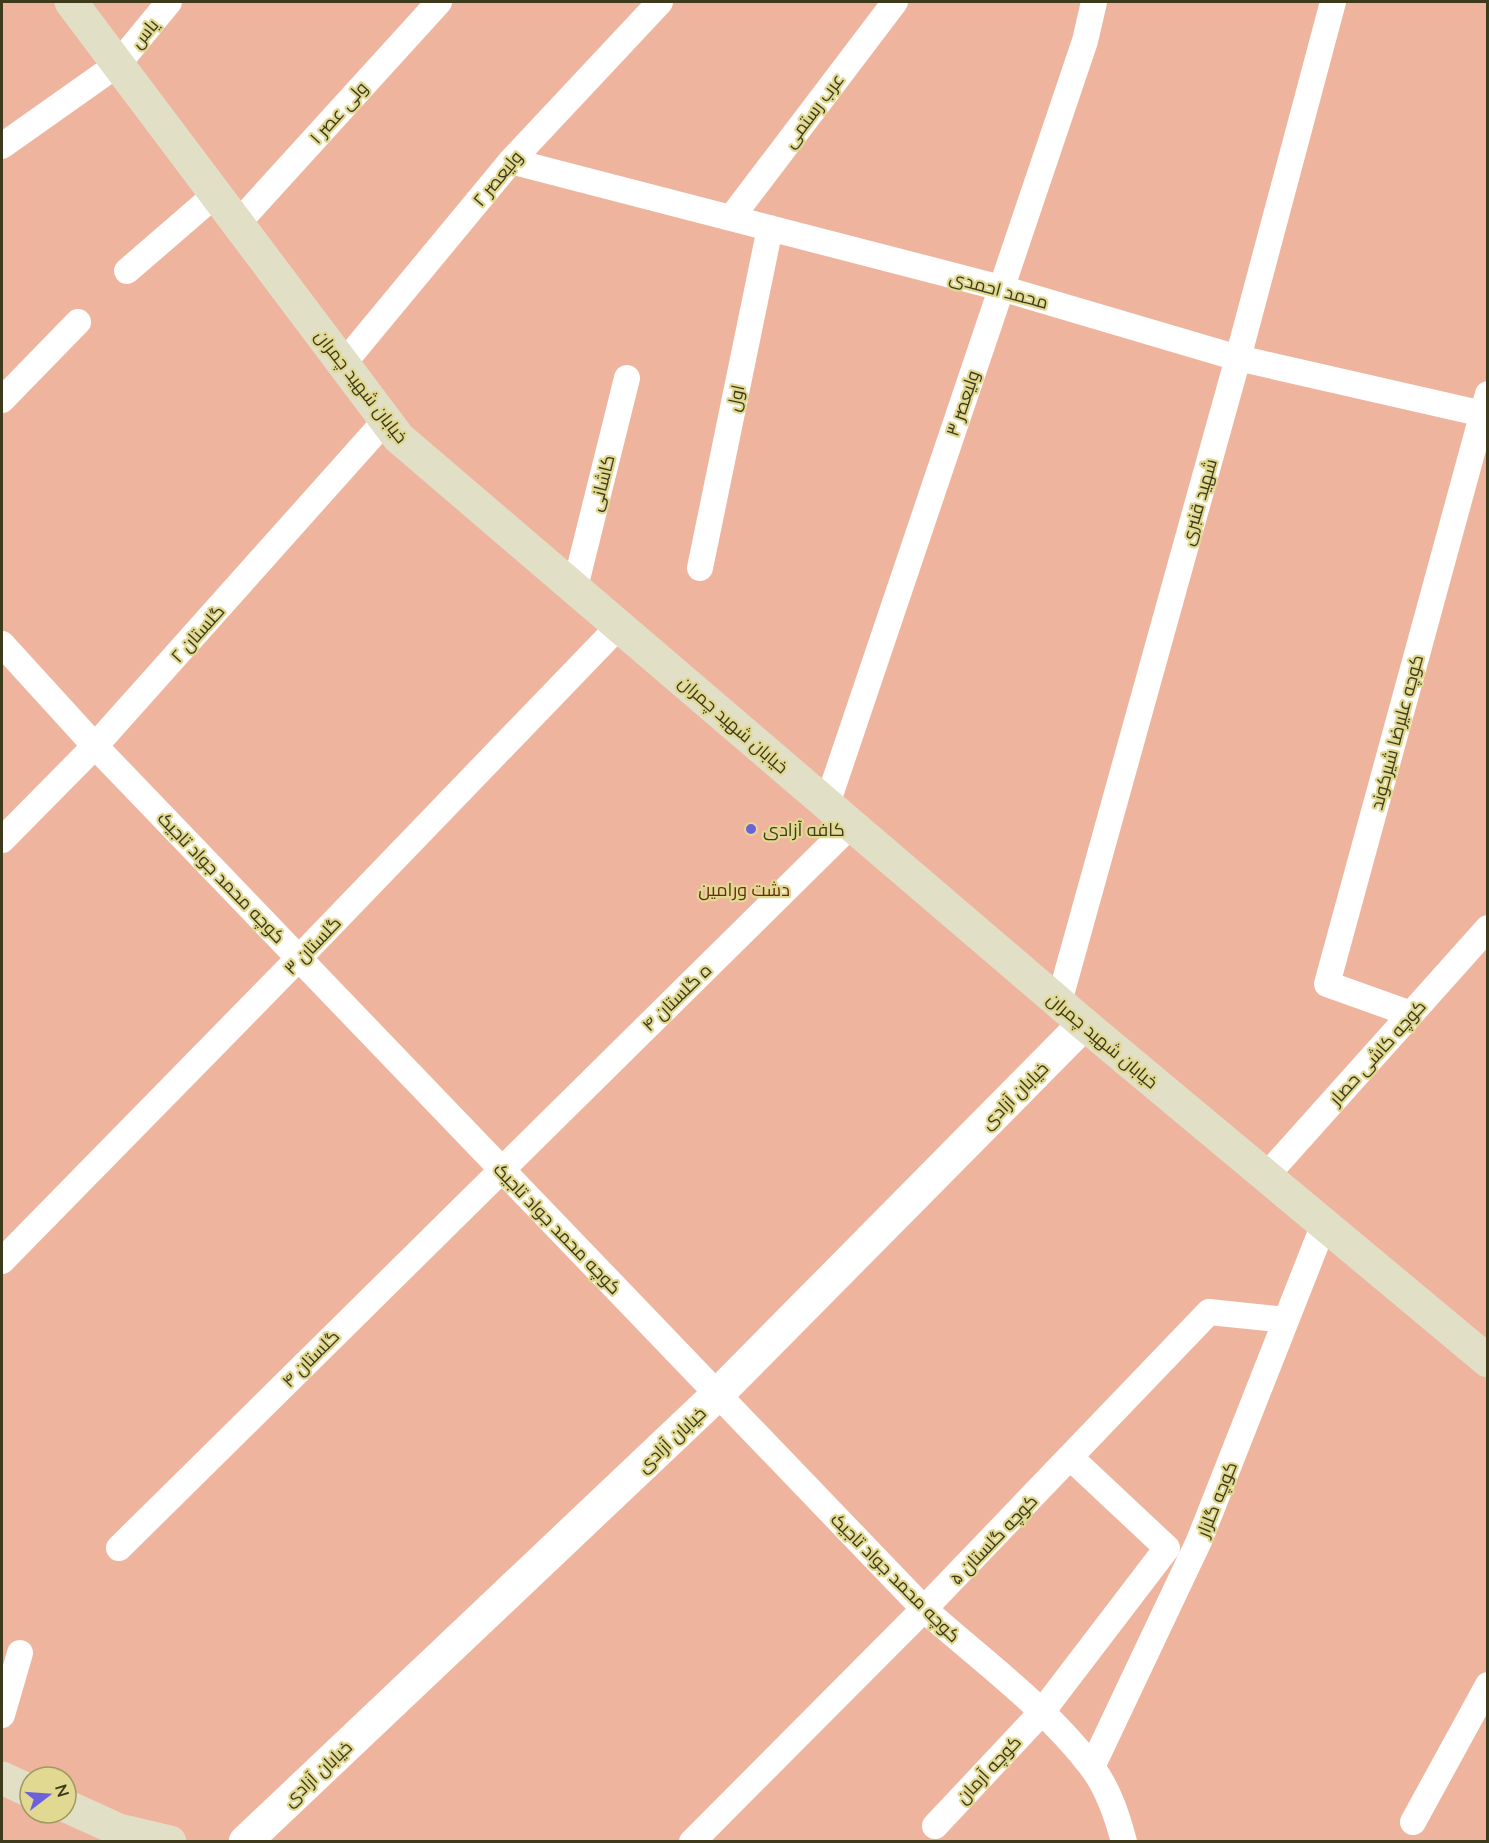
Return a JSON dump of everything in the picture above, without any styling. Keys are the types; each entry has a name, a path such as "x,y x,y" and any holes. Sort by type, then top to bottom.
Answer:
{"main road":[{"name":"خیابان شهید چمران","path":"71,2 399,438 1084,1024 1488,1360"},
{"path":"2,1778 18,1785"},
{"path":"78,1814 112,1836 170,1842"}],"street":[{"name":"یاس","path":"2,146 118,64 170,2"},
{"name":"ولی عصر ۱","path":"238,223 439,2"},
{"name":"ولیعصر ۲","path":"343,364 511,161 660,2"},
{"name":"عرب رستمی","path":"731,218 895,2"},
{"name":"ولیعصر ۳","path":"826,804 1085,41 1094,2"},
{"name":"شهید قنبری","path":"1059,1002 1238,358 1333,2"},
{"name":"محمد احمدی","path":"511,161 1001,288 1238,358 1486,408"},
{"path":"127,270 216,194"},
{"name":"اول","path":"700,568 770,228"},
{"path":"2,400 78,322"},
{"name":"کاشانی","path":"574,587 627,378"},
{"name":"کوچه علیرضا شیرکوند","path":"1411,1014 1327,984 1486,408"},
{"name":"گلستان ۲","path":"2,840 95,746 387,420"},
{"name":"گلستان ۳","path":"2,1261 299,958 619,626"},
{"name":"کوچه محمد جواد تاجیک","path":"2,644 95,746 924,1609 1041,1713 1092,1767 1115,1809 1124,1842"},
{"name":"ه گلستان ۴","path":"501,1169 851,825"},
{"name":"کوچه کاشی حصار","path":"1266,1176 1488,928"},
{"name":"خیابان آزادی","path":"245,1842 718,1394 1084,1024"},
{"name":"گلستان ۴","path":"119,1548 501,1169"},
{"name":"کوچه گلزار","path":"1092,1767 1199,1541 1324,1224"},
{"name":"کوچه گلستان ۵","path":"692,1842 924,1609 1209,1312 1286,1320"},
{"name":"کوچه آرمان","path":"935,1826 1041,1713 1167,1548 1071,1458"},
{"path":"2,1715 20,1653"},
{"path":"1413,1822 1488,1685"}],"green space":[{"name":"دشت ورامین","path":"2,2 1487,2 1487,1841 2,1842"}],"place":[{"name":"کافه آزادی","path":"751,829"}]}
